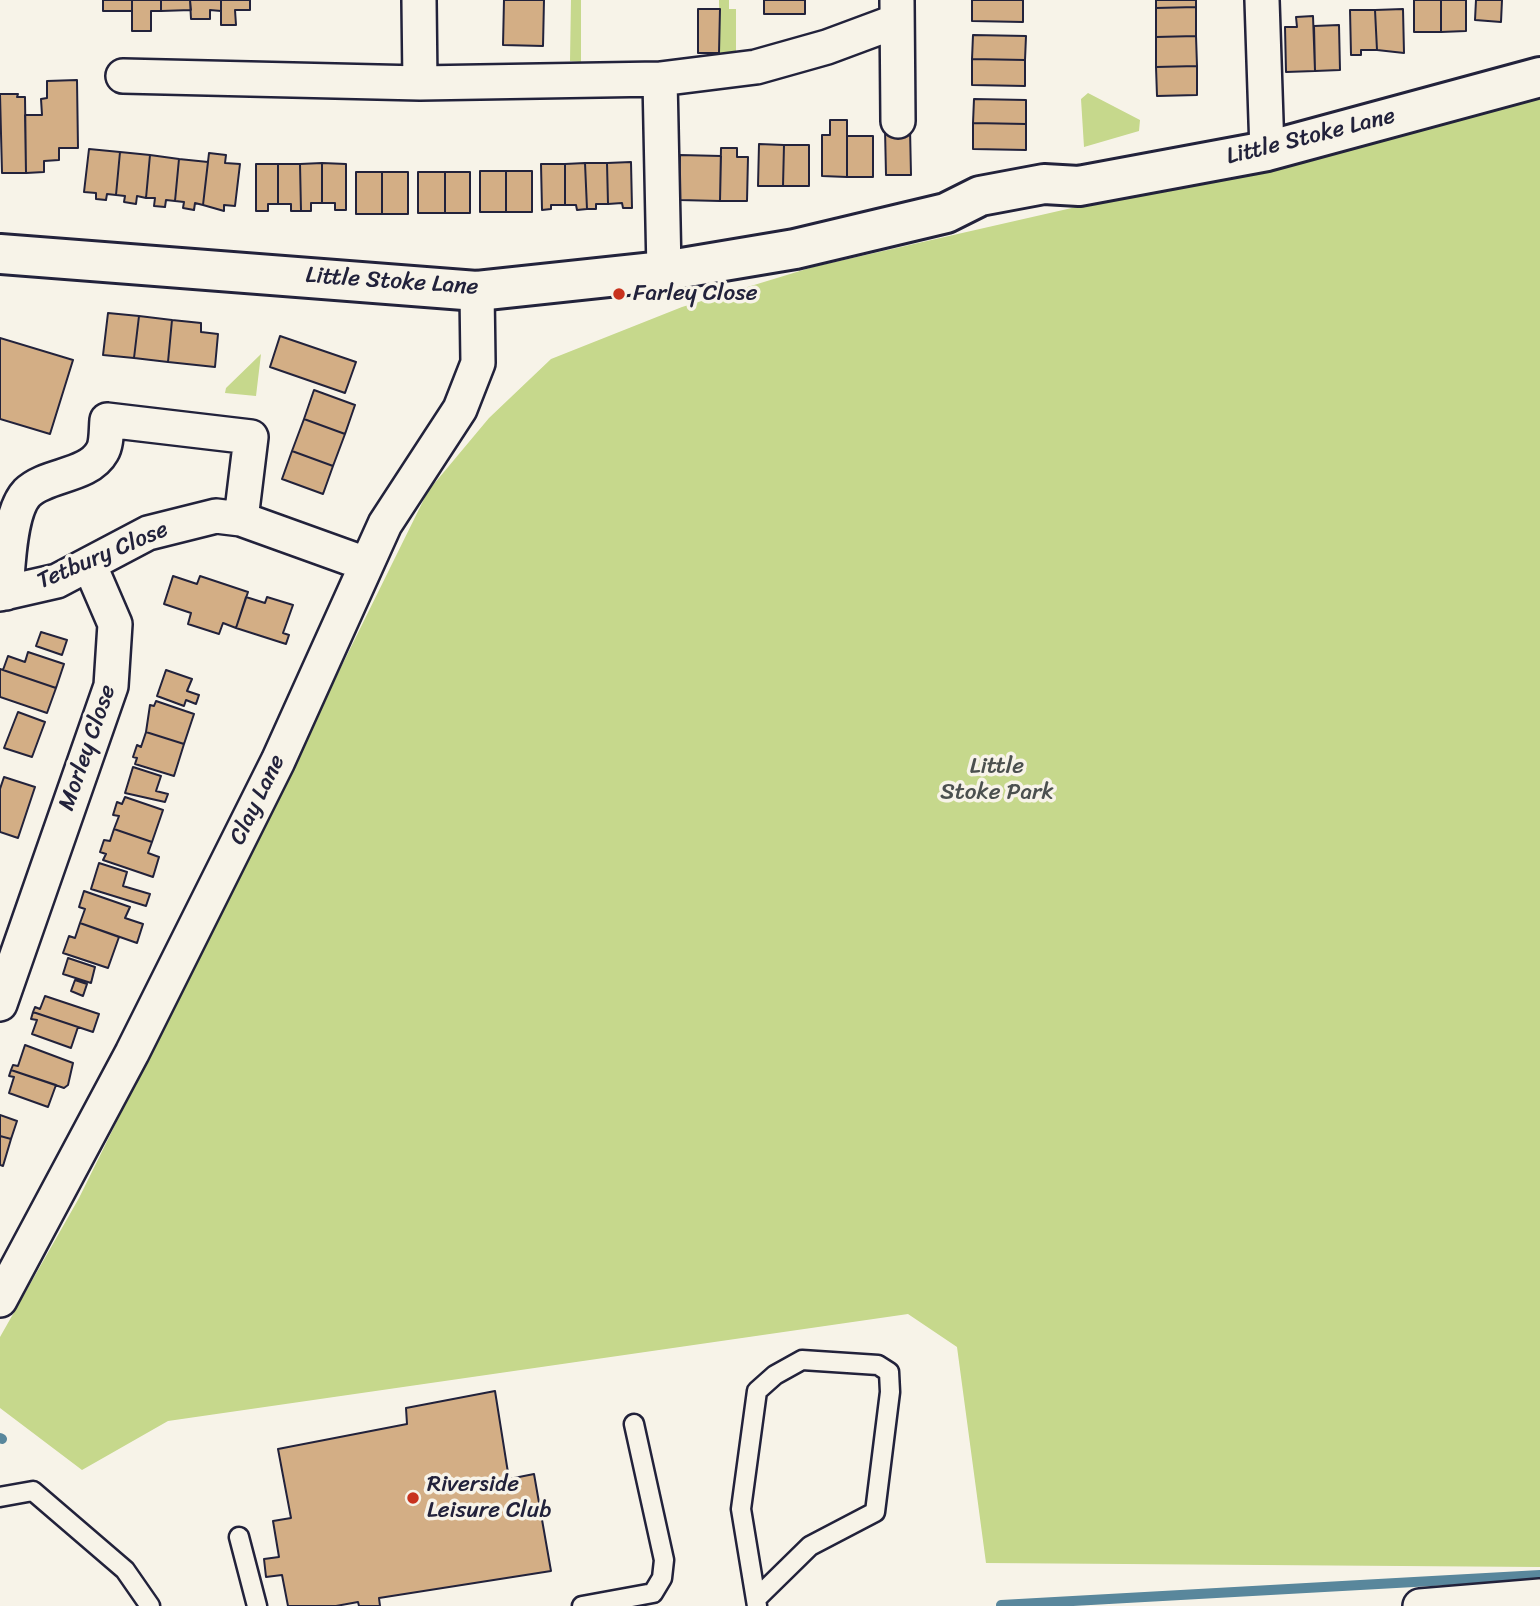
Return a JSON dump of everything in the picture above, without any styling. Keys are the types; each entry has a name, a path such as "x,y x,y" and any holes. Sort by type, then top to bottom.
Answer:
{"street":[{"path":"419,0 420,83"},
{"path":"1262,0 1267,151"},
{"path":"123,76 420,83 660,79 756,67 827,47 897,10 898,121"},
{"name":"Little Stoke Lane","path":"0,254 477,290 664,271 795,249 946,213 980,196 1044,184 1079,186 1267,151 1540,77"},
{"path":"660,79 664,271"},
{"name":"Clay Lane","path":"0,1300 132,1053 266,785 366,564 411,481 460,409 478,363 477,290"},
{"name":"Tetbury Close","path":"241,519 251,437 107,420 104,450 98,457 80,469 45,480 25,495 13,528 3,594 57,581 90,566 148,533 216,516 241,519 366,564"},
{"name":"Morley Close","path":"0,1004 13,924 111,686 115,624 90,566"},
{"path":"1420,1606 1540,1596"}],"lane":[{"path":"802,1360 878,1365 889,1372 890,1392 875,1512 810,1546 757,1602 741,1508 757,1391 775,1374 802,1360"},
{"path":"582,1606 653,1593 662,1578 664,1560 634,1424"},
{"path":"0,1497 33,1491 125,1570 150,1606"},
{"path":"239,1537 257,1606"}],"green space":[{"path":"571,0 581,0 581,62 570,61"},
{"path":"719,0 729,0 729,9 736,9 736,53 720,56"},
{"name":"Little Stoke Park","path":"1540,90 1540,1567 986,1563 957,1347 908,1314 168,1421 82,1470 0,1408 0,1337 79,1198 428,491 489,418 551,359 682,307 813,267 1370,140"},
{"path":"1088,93 1140,120 1139,131 1084,147 1081,99"},
{"path":"261,354 256,396 225,393 226,388"}],"building":[{"path":"103,0 132,0 132,11 103,11"},
{"path":"132,0 161,0 161,11 151,11 151,31 132,31"},
{"path":"161,0 190,0 191,10 161,11"},
{"path":"190,0 221,0 221,11 210,10 210,19 191,19"},
{"path":"221,0 250,0 250,10 235,10 236,25 221,25"},
{"path":"504,0 544,0 543,46 503,45"},
{"path":"764,0 805,0 805,14 764,14"},
{"path":"972,0 1023,0 1023,22 972,21"},
{"path":"1156,0 1196,0 1196,7 1156,8"},
{"path":"1414,0 1441,0 1441,32 1414,32"},
{"path":"1441,0 1466,0 1466,31 1441,32"},
{"path":"1476,0 1502,0 1501,22 1475,20"},
{"path":"1196,7 1196,36 1156,37 1156,8"},
{"path":"698,9 720,9 719,53 698,53"},
{"path":"1403,9 1404,53 1377,50 1375,10"},
{"path":"1350,10 1375,10 1377,50 1361,50 1361,55 1351,55"},
{"path":"1313,16 1315,71 1286,72 1285,27 1297,27 1296,17"},
{"path":"1339,25 1340,70 1315,71 1314,26"},
{"path":"973,35 1026,36 1025,60 972,59"},
{"path":"1196,36 1197,66 1156,67 1156,37"},
{"path":"972,59 1025,60 1025,86 972,85"},
{"path":"1197,66 1197,95 1157,96 1156,67"},
{"path":"77,80 78,148 59,148 59,160 44,161 44,172 26,173 25,115 42,115 41,99 47,98 47,81"},
{"path":"0,94 18,94 17,97 25,97 26,173 2,173"},
{"path":"974,99 1026,100 1026,124 973,123"},
{"path":"830,120 847,120 847,177 822,176 822,135 830,135"},
{"path":"973,123 1026,124 1026,150 973,149"},
{"path":"910,128 911,175 886,175 885,129"},
{"path":"847,136 873,136 873,177 847,177"},
{"path":"759,144 784,145 783,186 758,186"},
{"path":"784,145 809,145 809,186 783,186"},
{"path":"721,148 737,148 737,157 748,157 747,201 720,201"},
{"path":"89,149 120,152 116,195 107,194 106,200 96,199 96,193 84,192"},
{"path":"120,152 150,155 146,198 137,196 136,204 124,202 125,196 116,195"},
{"path":"209,153 226,155 225,163 240,164 235,206 224,205 224,211 203,205"},
{"path":"150,155 179,159 175,201 166,200 165,207 154,206 155,198 146,198"},
{"path":"680,155 721,156 720,201 679,200"},
{"path":"179,159 208,162 203,205 195,203 194,210 183,208 184,202 175,201"},
{"path":"631,162 632,208 623,208 622,203 608,204 607,163"},
{"path":"322,163 322,203 311,203 311,211 301,211 300,164"},
{"path":"322,163 346,164 346,210 335,210 335,203 322,203"},
{"path":"585,163 587,209 577,210 576,205 565,205 565,164"},
{"path":"585,163 607,163 608,204 596,204 596,209 587,209"},
{"path":"256,164 278,164 278,204 268,204 268,211 256,211"},
{"path":"278,164 300,164 301,211 291,211 291,204 278,204"},
{"path":"541,164 565,164 565,205 551,205 551,209 542,210"},
{"path":"480,171 506,171 506,212 480,212"},
{"path":"506,171 532,171 532,212 506,212"},
{"path":"356,172 382,172 382,214 356,214"},
{"path":"382,172 408,172 408,214 382,214"},
{"path":"418,172 445,172 445,213 418,213"},
{"path":"445,172 470,172 470,213 445,213"},
{"path":"108,313 139,316 134,358 103,355"},
{"path":"139,316 172,320 168,362 134,358"},
{"path":"172,320 201,323 201,332 218,334 215,367 168,362"},
{"path":"280,336 356,362 345,393 270,367"},
{"path":"0,338 73,360 50,434 0,419"},
{"path":"314,390 355,405 345,434 304,419"},
{"path":"304,419 345,434 333,466 292,451"},
{"path":"292,451 333,466 323,494 282,479"},
{"path":"173,576 197,584 200,576 248,592 236,628 223,623 219,634 188,624 191,613 164,604"},
{"path":"246,597 265,603 267,597 293,605 283,633 289,635 286,644 236,628"},
{"path":"41,632 67,640 62,655 36,646"},
{"path":"28,652 64,664 56,688 3,670 8,656 25,662"},
{"path":"0,669 56,688 47,713 0,697"},
{"path":"166,670 192,679 187,691 199,695 196,704 186,700 184,706 157,696"},
{"path":"156,701 194,714 184,744 146,732 150,705 154,706"},
{"path":"18,712 45,722 32,757 4,748"},
{"path":"146,732 184,744 174,776 135,764 137,758 133,757 137,745 141,747"},
{"path":"133,767 161,776 156,791 168,794 165,802 125,793"},
{"path":"4,777 35,787 18,838 0,832 0,789"},
{"path":"125,797 163,810 152,842 114,829 119,816 113,815 117,802 122,804"},
{"path":"114,829 152,842 148,853 159,857 153,877 103,860 106,854 100,852 104,840 110,841"},
{"path":"99,863 127,872 123,886 150,894 146,906 91,889"},
{"path":"84,891 130,907 125,918 143,924 137,943 80,923 85,909 79,907"},
{"path":"80,923 119,937 108,968 63,953 69,936 75,938"},
{"path":"68,958 95,967 91,983 63,974"},
{"path":"75,980 87,984 83,996 71,991"},
{"path":"45,996 99,1014 93,1032 33,1012 35,1007 40,1009"},
{"path":"33,1012 78,1027 71,1048 32,1034 37,1020 31,1019"},
{"path":"25,1045 73,1063 68,1085 64,1088 11,1070 13,1065 18,1066"},
{"path":"11,1070 56,1085 48,1107 9,1093 14,1077 9,1076"},
{"path":"0,1115 17,1121 11,1139 0,1136"},
{"path":"0,1136 11,1139 3,1166 0,1165"},
{"name":"Riverside Leisure Club","path":"495,1391 509,1479 534,1474 551,1571 379,1598 380,1606 359,1606 358,1602 336,1606 288,1606 282,1575 266,1577 264,1559 279,1557 273,1521 291,1518 278,1449 407,1424 406,1408"}],"waterway":[{"path":"1001,1605 1540,1575"}],"place":[{"name":"Farley Close","path":"619,294"},
{"name":"Riverside Leisure Club","path":"413,1498"}]}
